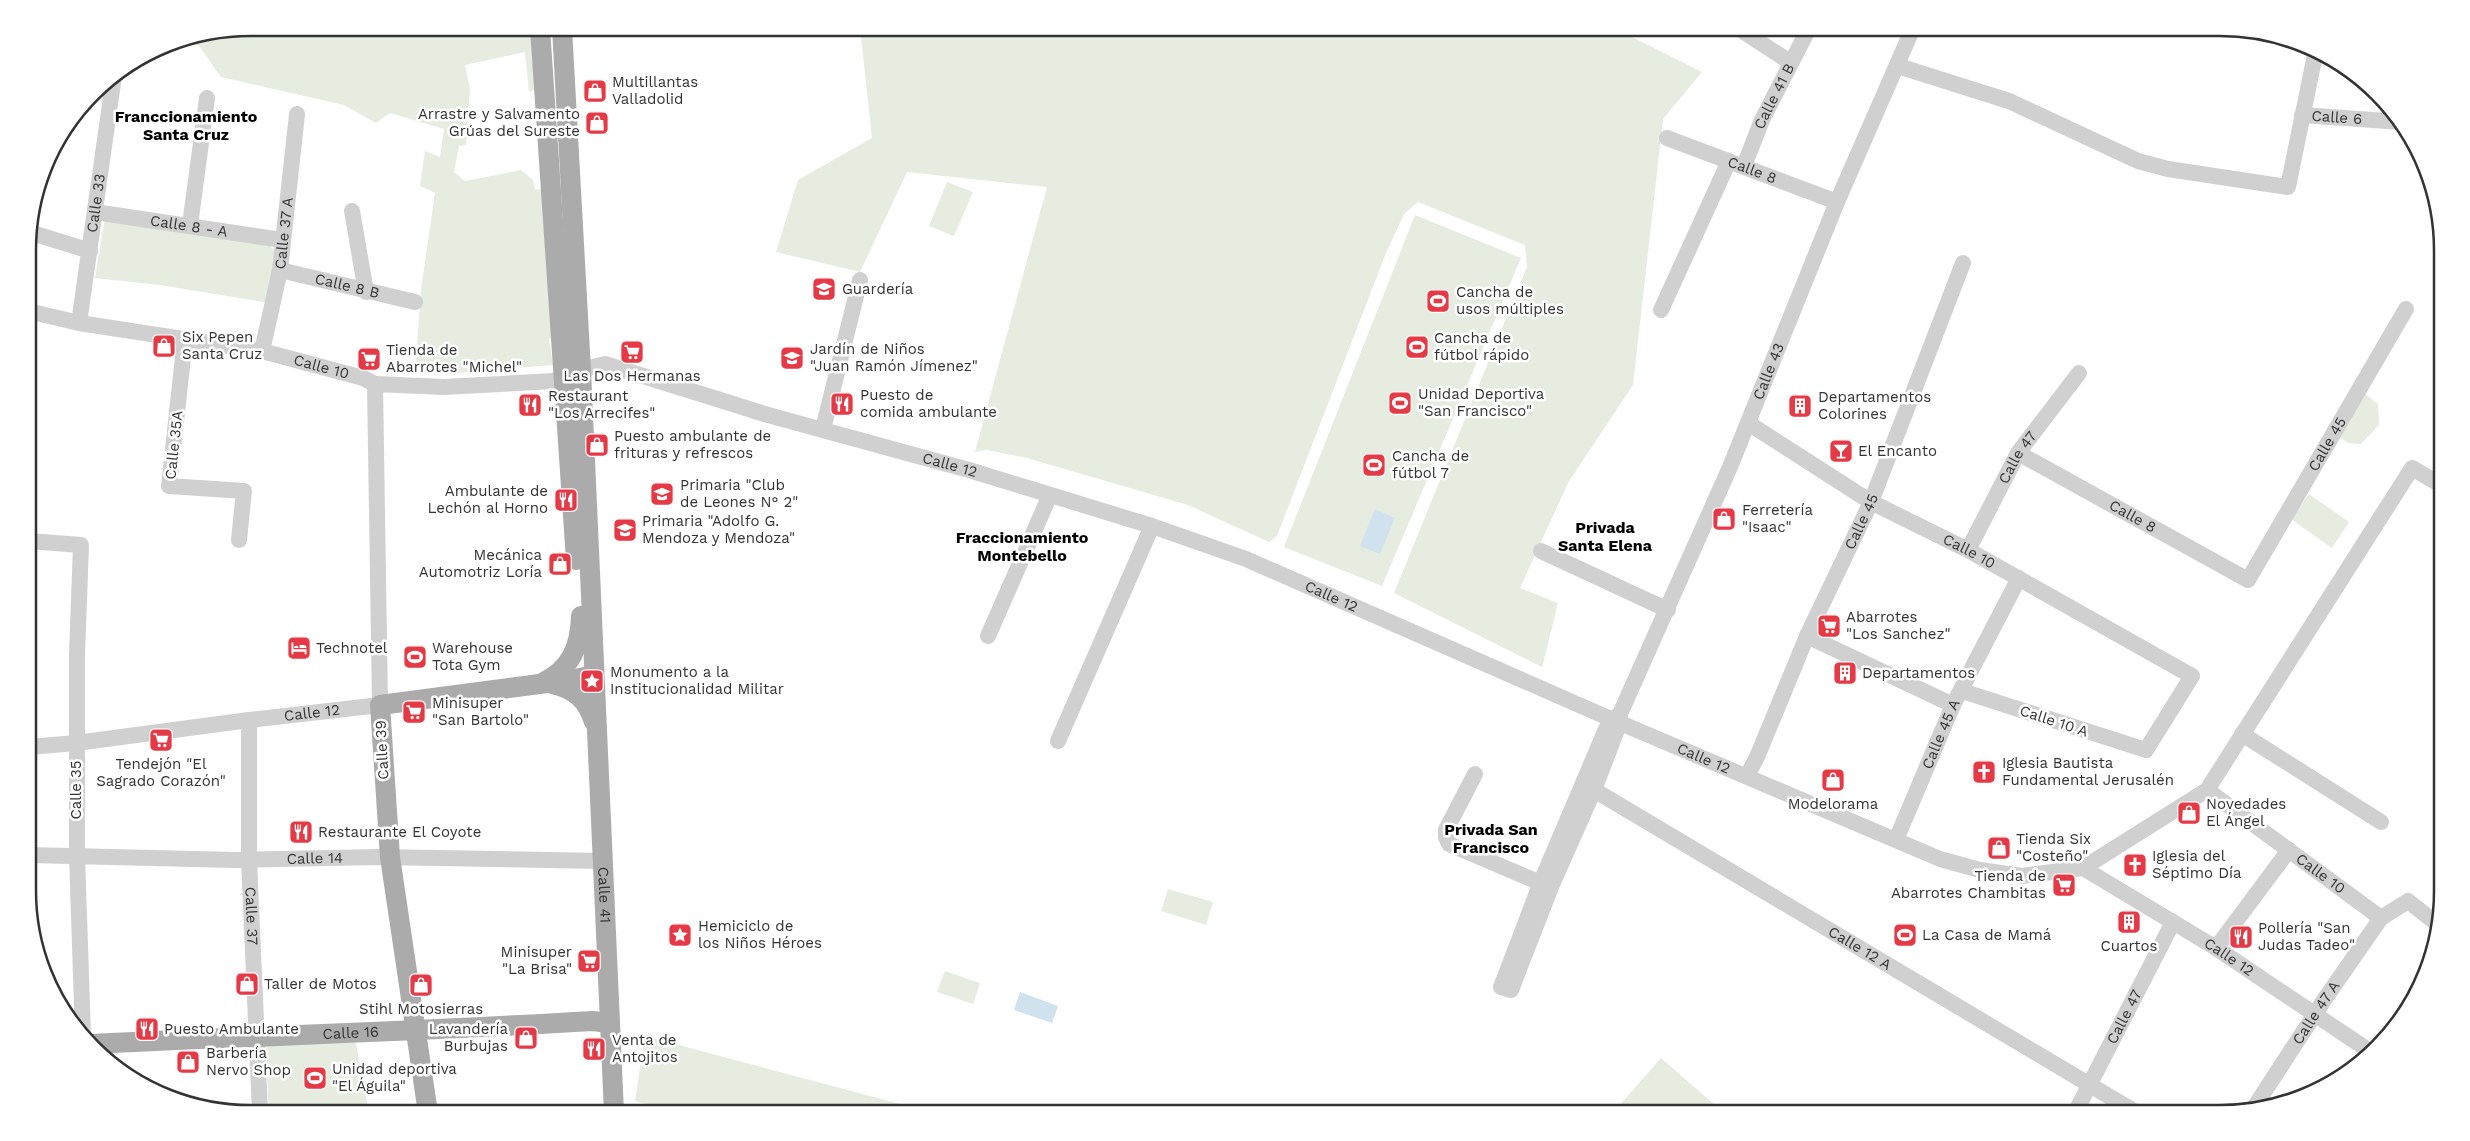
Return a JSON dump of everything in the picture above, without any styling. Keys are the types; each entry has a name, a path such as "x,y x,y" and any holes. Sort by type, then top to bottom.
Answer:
{"main road":[{"path":"541,36 549,168 573,373"},
{"path":"542,682 555,676 570,662 579,641 581,616 573,373 571,167 563,36"},
{"path":"549,168 571,167"},
{"name":"Calle 41","path":"573,373 594,675 614,1105"},
{"name":"Calle 12","path":"380,705 542,682 570,680 594,675"},
{"path":"542,682 562,686 576,693 588,706 596,731"},
{"name":"Calle 39","path":"380,705 390,857 418,1032 427,1105"},
{"name":"Calle 16","path":"101,1044 258,1036 418,1032 593,1021 609,1023"}],"street":[{"path":"1750,36 1790,62"},
{"name":"Calle 41 B","path":"1661,310 1805,36"},
{"name":"Calle 43","path":"1546,885 1590,786 1617,718 1668,610 1748,424 1837,202 1910,36"},
{"path":"1898,66 2009,101 2138,161 2168,169 2288,187 2314,58"},
{"name":"Calle 33","path":"79,323 113,86"},
{"path":"190,225 208,98"},
{"name":"Calle 37 A","path":"262,351 280,270 297,114"},
{"name":"Calle 6","path":"2302,115 2391,121"},
{"name":"Calle 8","path":"1667,138 1837,202"},
{"path":"352,211 366,292"},
{"name":"Calle 8 - A","path":"95,212 282,240"},
{"path":"37,235 90,251"},
{"name":"Calle 45","path":"1747,776 1807,636 1871,502 1963,263"},
{"name":"Calle 8 B","path":"280,270 366,292 415,302"},
{"path":"823,429 860,280"},
{"name":"Calle 45","path":"2248,580 2406,309"},
{"name":"Calle 10","path":"36,313 79,323 262,351 363,378 375,384 444,388 554,381 573,373"},
{"name":"Calle 35A","path":"185,339 169,486 244,490 239,540"},
{"name":"Calle 12","path":"573,373 605,364 768,415 969,470 1152,526 1294,578 1940,859 1980,870 2022,876 2083,868 2207,790"},
{"name":"Calle 47","path":"1968,550 2018,453 2079,373"},
{"name":"Calle 39","path":"375,384 380,705"},
{"name":"Calle 10","path":"1748,424 1871,502 1968,550 2192,676 2146,750"},
{"name":"Calle 8","path":"2018,453 2248,580"},
{"path":"2207,790 2412,468 2434,481"},
{"path":"988,636 1050,495"},
{"path":"1058,741 1152,526"},
{"name":"Calle 35","path":"36,542 81,545 76,743 76,855 83,1024"},
{"path":"1541,551 1668,610"},
{"name":"Calle 45 A","path":"1896,840 1957,698 2019,578"},
{"name":"Calle 10 A","path":"1807,636 1957,698 2146,750"},
{"name":"Calle 12","path":"36,746 380,705"},
{"name":"Calle 37","path":"248,720 249,860 260,1105"},
{"path":"2242,734 2381,822"},
{"path":"1475,774 1446,830 1449,844 1546,885"},
{"name":"Calle 12 A","path":"1590,786 2124,1105"},
{"name":"Calle 10","path":"2207,790 2380,918"},
{"path":"2216,948 2289,850"},
{"name":"Calle 14","path":"36,855 249,860 390,857 602,861"},
{"name":"Calle 12","path":"2083,868 2216,948 2365,1048"},
{"path":"1546,885 1511,990 1501,987 1546,885"},
{"path":"2380,918 2408,901 2432,920"},
{"name":"Calle 47 A","path":"2258,1102 2380,918"},
{"name":"Calle 47","path":"2079,1105 2173,922"}],"shaded area":[{"path":"250,36 536,36 539,88 529,92 525,52 465,65 470,89 466,145 459,146 454,172 465,181 521,170 533,180 535,189 545,190 556,335 549,339 553,365 448,374 415,372 421,290 435,193 420,186 425,151 440,157 444,129 390,113 376,123 344,105 221,77 199,46 195,44 208,40"},
{"path":"861,36 1630,36 1702,72 1663,119 1633,385 1568,483 1520,588 1558,603 1542,667 1394,593 1527,267 1525,245 1418,202 1404,214 1386,253 1277,536 1269,542 1188,505 1027,458 987,450 975,452 1047,187 907,172 860,272 776,252 798,180 872,138"},
{"path":"947,182 973,192 954,236 929,226"},
{"name":"Unidad Deportiva \"San Francisco\"","path":"1415,215 1521,258 1382,586 1284,547"},
{"path":"105,218 270,246 275,251 270,303 160,285 95,278"},
{"path":"2365,394 2378,404 2379,425 2361,444 2348,443 2339,436"},
{"path":"2309,494 2349,522 2332,548 2291,519"},
{"path":"1168,889 1213,902 1206,925 1161,911"},
{"path":"945,971 980,983 973,1004 937,992"},
{"path":"645,1036 904,1105 650,1105 635,1101"},
{"name":"Unidad deportiva \"El Águila\"","path":"265,1039 356,1043 368,1105 269,1105"},
{"path":"1661,1058 1715,1105 1620,1105"}],"water":[{"path":"1375,509 1395,518 1380,554 1360,546"},
{"path":"1020,992 1058,1006 1052,1023 1014,1010"}],"place":[{"name":"Multillantas Valladolid","path":"595,91"},
{"name":"Arrastre y Salvamento Grúas del Sureste","path":"597,123"},
{"name":"Guardería","path":"824,289"},
{"name":"Cancha de usos múltiples","path":"1438,301"},
{"name":"Six Pepen Santa Cruz","path":"164,346"},
{"name":"Cancha de fútbol rápido","path":"1417,347"},
{"name":"Las Dos Hermanas","path":"632,352"},
{"name":"Jardín de Niños \"Juan Ramón Jímenez\"","path":"792,358"},
{"name":"Tienda de Abarrotes \"Michel\"","path":"369,359"},
{"name":"Unidad Deportiva \"San Francisco\"","path":"1400,403"},
{"name":"Puesto de comida ambulante","path":"842,404"},
{"name":"Restaurant \"Los Arrecifes\"","path":"530,405"},
{"name":"Departamentos Colorines","path":"1800,406"},
{"name":"Puesto ambulante de frituras y refrescos","path":"597,445"},
{"name":"El Encanto","path":"1841,451"},
{"name":"Cancha de fútbol 7","path":"1374,465"},
{"name":"Primaria \"Club de Leones N° 2\"","path":"662,494"},
{"name":"Ambulante de Lechón al Horno","path":"566,500"},
{"name":"Ferretería \"Isaac\"","path":"1724,519"},
{"name":"Primaria \"Adolfo G. Mendoza y Mendoza\"","path":"625,530"},
{"name":"Mecánica Automotriz Loría","path":"560,564"},
{"name":"Abarrotes \"Los Sanchez\"","path":"1829,626"},
{"name":"Technotel","path":"299,648"},
{"name":"Warehouse Tota Gym","path":"415,657"},
{"name":"Departamentos","path":"1845,673"},
{"name":"Monumento a la Institucionalidad Militar","path":"592,681"},
{"name":"Minisuper \"San Bartolo\"","path":"414,712"},
{"name":"Tendejón \"El Sagrado Corazón\"","path":"161,740"},
{"name":"Iglesia Bautista Fundamental Jerusalén","path":"1984,772"},
{"name":"Modelorama","path":"1833,780"},
{"name":"Novedades El Ángel","path":"2189,813"},
{"name":"Restaurante El Coyote","path":"301,832"},
{"name":"Tienda Six \"Costeño\"","path":"1999,848"},
{"name":"Iglesia del Séptimo Día","path":"2135,865"},
{"name":"Tienda de Abarrotes Chambitas","path":"2064,885"},
{"name":"Cuartos","path":"2129,922"},
{"name":"Hemiciclo de los Niños Héroes","path":"680,935"},
{"name":"La Casa de Mamá","path":"1905,935"},
{"name":"Pollería \"San Judas Tadeo\"","path":"2241,937"},
{"name":"Minisuper \"La Brisa\"","path":"589,961"},
{"name":"Taller de Motos","path":"247,984"},
{"name":"Stihl Motosierras","path":"421,985"},
{"name":"Puesto Ambulante","path":"147,1029"},
{"name":"Lavandería Burbujas","path":"526,1038"},
{"name":"Venta de Antojitos","path":"594,1049"},
{"name":"Barbería Nervo Shop","path":"188,1062"},
{"name":"Unidad deportiva \"El Águila\"","path":"315,1078"}],"district":[{"name":"Franccionamiento Santa Cruz","path":"186,125"},
{"name":"Privada Santa Elena","path":"1605,536"},
{"name":"Fraccionamiento Montebello","path":"1022,546"},
{"name":"Privada San Francisco","path":"1491,838"}]}
